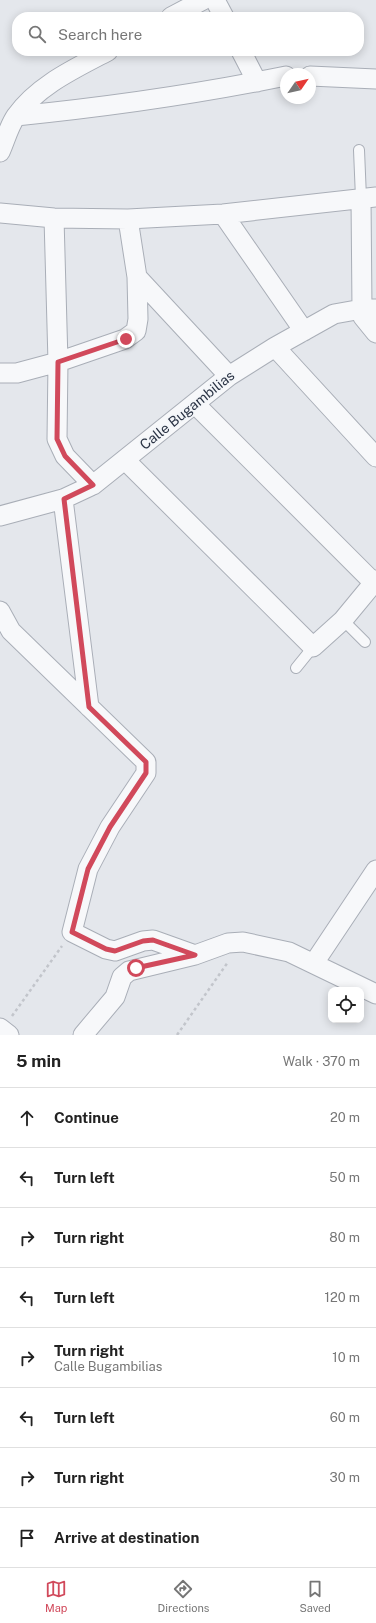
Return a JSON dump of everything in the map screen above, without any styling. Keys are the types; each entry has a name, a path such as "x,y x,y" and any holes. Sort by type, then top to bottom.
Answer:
{"street":[{"path":"180,12 203,0"},
{"path":"215,0 221,12"},
{"path":"0,152 16,116 40,91 60,76 98,56"},
{"path":"244,56 257,82"},
{"path":"316,76 376,79"},
{"path":"16,116 98,107 280,77"},
{"path":"0,213 54,218 128,219 223,214 369,197 369,309 363,317 376,333"},
{"path":"223,214 304,331"},
{"path":"54,218 58,362 57,439 65,456 93,485"},
{"path":"0,372 17,373 58,362 126,339 136,331 138,319 137,277 128,219"},
{"path":"137,277 229,376"},
{"name":"Calle Bugambilias","path":"0,516 64,499 93,485 229,376 274,347 334,314 369,309"},
{"path":"274,347 376,457"},
{"path":"125,460 313,647 343,620 375,583 194,404"},
{"path":"64,499 89,707"},
{"path":"0,611 11,631 146,762 146,773 110,827 88,869 72,932 106,949 115,951 143,941 153,940 195,955"},
{"path":"314,963 376,870"},
{"path":"83,1035 115,997 122,977 129,971 195,955 228,943 243,942 289,952 376,994"}],"lane":[{"path":"359,150 369,197"},
{"path":"343,620 365,642"},
{"path":"296,668 313,647"}],"path":[{"path":"4,1031 72,932"},
{"path":"177,1035 243,942"}],"route":[{"path":"126,339 58,362 57,439 65,456 93,485 64,499 89,707 146,762 146,773 110,827 88,869 72,932 106,949 115,951 143,941 153,940 195,955 136,968"}]}
